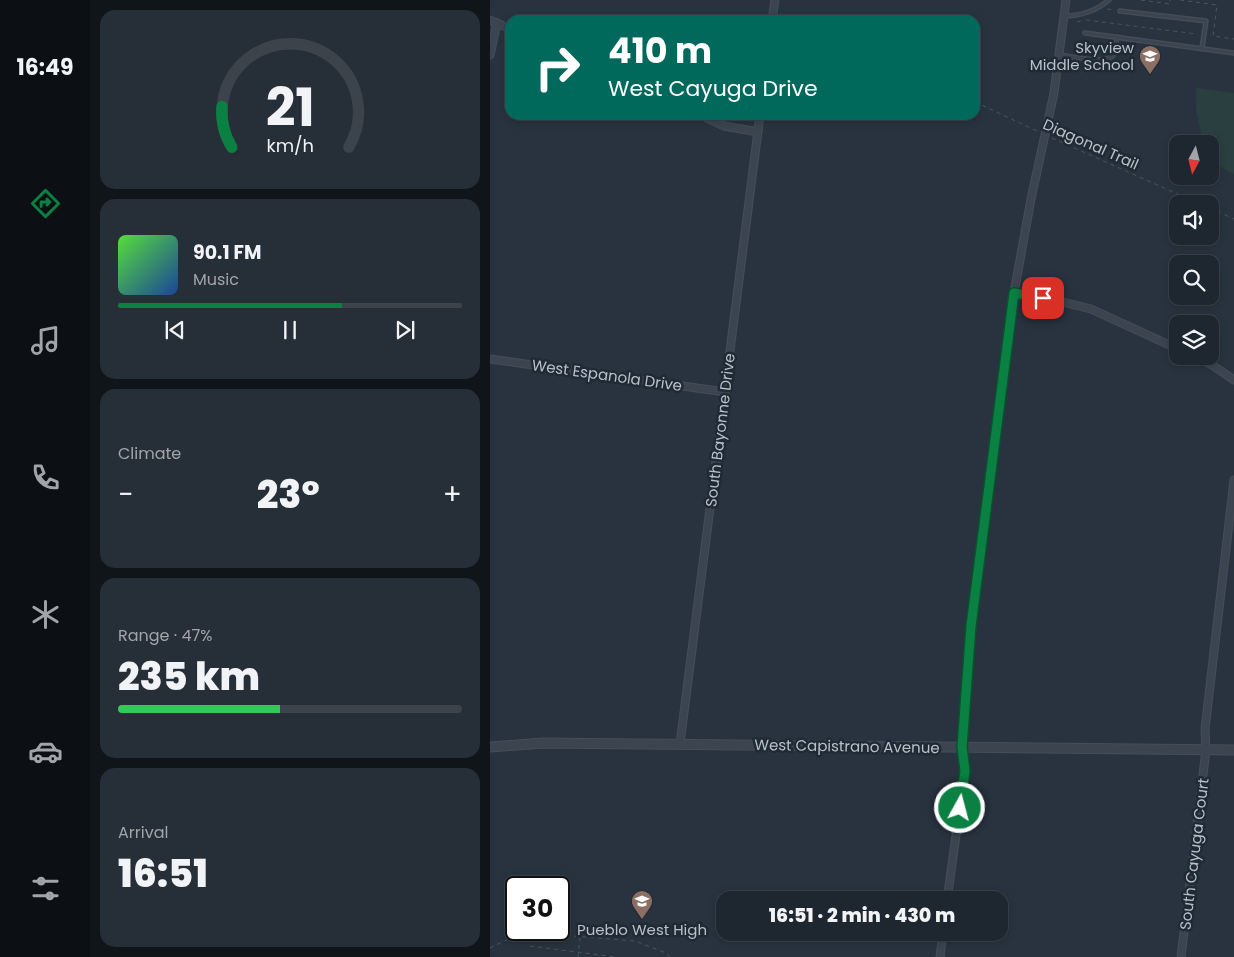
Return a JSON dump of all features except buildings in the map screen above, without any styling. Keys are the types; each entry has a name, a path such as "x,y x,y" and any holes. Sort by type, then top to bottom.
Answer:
{"street":[{"path":"773,15 775,0"},
{"path":"948,891 965,771 962,747 971,626 1014,293 1030,199 1046,135 1066,0"},
{"path":"490,55 494,22"},
{"path":"711,120 724,126 758,132"},
{"name":"South Bayonne Drive","path":"680,744 759,120"},
{"path":"1014,293 1058,300 1091,309 1169,345"},
{"name":"West Espanola Drive","path":"490,359 724,392"},
{"path":"1212,365 1234,380"},
{"name":"South Cayuga Court","path":"1181,957 1206,750 1204,729 1234,480"},
{"name":"West Capistrano Avenue","path":"490,748 543,743 1234,750"},
{"path":"940,957 942,941"}],"lane":[{"path":"1064,16 1084,14 1109,0"},
{"path":"1120,11 1206,21 1202,48"},
{"path":"1085,33 1234,53"},
{"path":"1058,55 1096,60 1108,59 1114,53 1116,37"}],"path":[{"path":"1141,0 1170,4 1170,0"},
{"path":"774,11 783,15"},
{"path":"1086,20 1199,34"},
{"name":"Diagonal Trail","path":"980,104 1180,195"},
{"path":"1219,212 1234,219"},
{"path":"490,948 523,932 635,941 666,953 670,957"},
{"path":"578,957 580,937"},
{"path":"530,946 616,957"}],"green space":[{"path":"1196,88 1234,93 1234,174 1219,165 1219,135 1201,135 1196,108"}],"place":[{"name":"Skyview Middle School","path":"1150,75"},
{"name":"Pueblo West High","path":"642,920"}],"route":[{"path":"960,808 965,771 962,747 971,626 1014,293 1043,298"}]}
